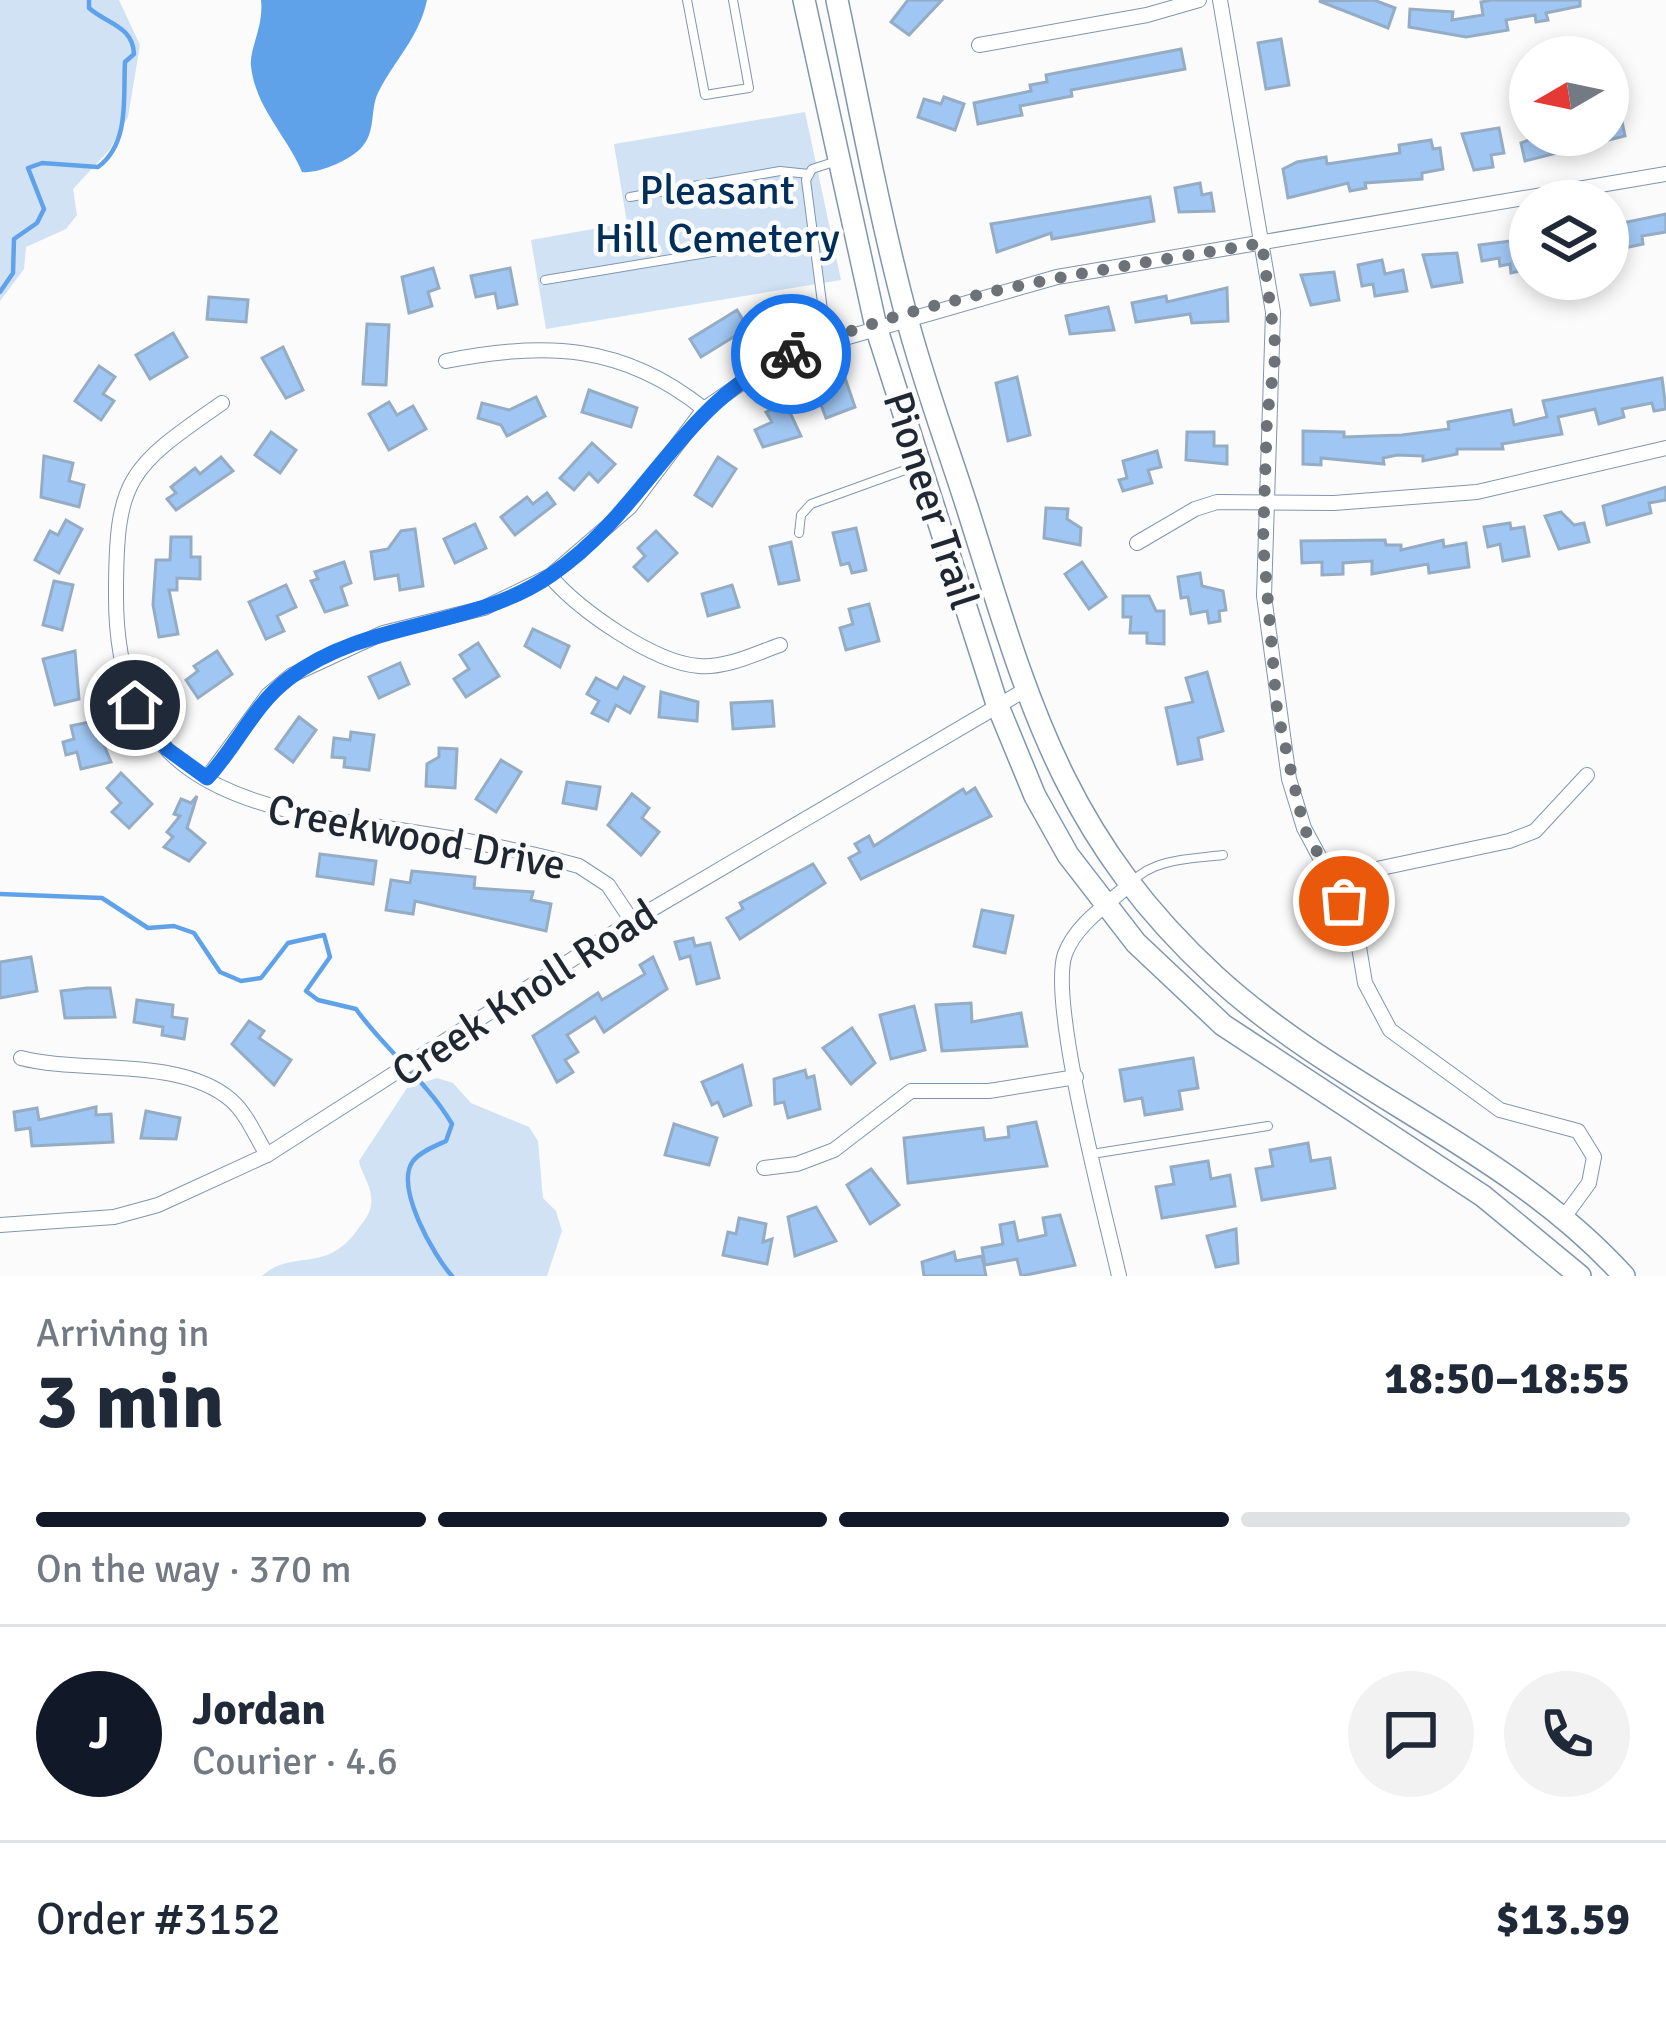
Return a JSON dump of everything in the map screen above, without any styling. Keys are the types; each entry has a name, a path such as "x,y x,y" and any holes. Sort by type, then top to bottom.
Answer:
{"main road":[{"name":"Pioneer Trail","path":"804,0 876,327 997,704 1035,796 1105,906 1171,979 1222,1025 1483,1196 1580,1276"},
{"name":"Pioneer Trail","path":"837,0 906,316 1024,691 1065,787 1127,886 1219,980 1272,1020 1502,1169 1564,1216 1624,1276"}],"street":[{"path":"979,45 1147,15 1198,0"},
{"path":"1220,0 1276,351 1264,502 1264,596 1288,779 1304,828 1355,923 1365,983 1390,1030 1500,1110 1578,1130 1594,1157 1589,1183 1564,1216"},
{"path":"207,778 268,695 292,675 383,633 484,608 550,576 630,506 704,409 769,364 906,316 1057,277 1666,174"},
{"path":"446,361 522,352 611,356 659,376 704,409"},
{"name":"Creekwood Drive","path":"222,403 142,462 116,525 116,615 125,681 148,728 207,778 273,811 578,866 608,885 632,921"},
{"path":"1137,543 1195,508 1216,502 1382,502 1477,492 1666,448"},
{"path":"550,576 590,614 682,663 720,665 780,645"},
{"name":"Creek Knoll Road","path":"0,1225 114,1217 158,1205 267,1155 632,921 1024,691"},
{"path":"1334,878 1509,842 1535,831 1587,775"},
{"path":"1119,1276 1076,1077 1061,968 1075,935 1127,886"},
{"path":"21,1058 58,1067 118,1066 218,1090 236,1103 267,1155"},
{"path":"764,1168 797,1164 834,1150 911,1091 989,1091 1076,1077"}],"lane":[{"path":"687,0 705,95 748,88 733,0"},
{"path":"630,197 780,170 809,174 837,161"},
{"path":"809,174 809,236 827,341"},
{"path":"545,280 809,236"},
{"path":"799,533 801,515 811,504 920,465"},
{"path":"1127,886 1142,871 1222,855"},
{"path":"1091,1154 1268,1126"}],"green space":[{"path":"0,0 119,0 140,45 128,117 110,149 73,189 77,215 66,229 26,247 24,269 0,301"},
{"name":"Pleasant Hill Cemetery","path":"805,112 841,280 546,329 531,240 627,223 614,144"},
{"path":"437,1078 453,1083 471,1103 529,1127 538,1141 543,1198 556,1211 562,1231 547,1276 262,1276 286,1263 322,1257 346,1243 371,1206 359,1161 407,1088"}],"water":[{"path":"261,0 427,0 412,37 378,93 366,141 342,161 302,172 265,108 251,66"}],"building":[{"path":"908,0 942,0 909,35 891,22"},
{"path":"1374,0 1395,8 1388,28 1319,1"},
{"path":"1580,0 1580,6 1546,13 1548,20 1536,22 1535,15 1506,20 1508,30 1466,37 1409,27 1410,9 1453,12 1452,20 1483,15 1481,2"},
{"path":"1281,39 1289,85 1266,89 1258,43"},
{"path":"1181,49 1185,69 1071,90 1072,96 1020,106 1022,115 978,124 974,103 1031,91 1030,85 1047,82 1046,75"},
{"path":"944,97 964,104 955,130 918,117 924,99 941,104"},
{"path":"1499,128 1504,153 1491,155 1493,167 1474,170 1462,134"},
{"path":"1431,140 1433,149 1440,148 1443,169 1422,173 1422,179 1365,183 1366,188 1350,191 1348,183 1288,198 1283,169 1297,162 1326,157 1327,164 1400,153 1399,145"},
{"path":"1200,183 1202,195 1211,193 1214,211 1179,212 1175,188"},
{"path":"1150,197 1154,221 1052,239 1051,233 997,252 991,224"},
{"path":"1666,214 1666,232 1642,236 1643,244 1629,247 1629,222"},
{"path":"1509,241 1509,264 1500,266 1499,258 1482,261 1479,245"},
{"path":"1457,253 1462,282 1432,287 1423,255"},
{"path":"1382,260 1385,274 1403,270 1407,291 1375,296 1373,284 1362,286 1358,265"},
{"path":"433,268 439,288 428,292 432,306 409,313 402,277"},
{"path":"510,268 517,304 498,308 495,293 476,297 471,276"},
{"path":"1334,272 1339,300 1311,305 1301,275"},
{"path":"1227,288 1228,321 1192,323 1190,314 1136,322 1132,303 1166,296 1167,302"},
{"path":"209,297 248,300 246,322 207,319"},
{"path":"1108,307 1114,330 1070,334 1066,316"},
{"path":"737,310 748,328 701,357 690,339"},
{"path":"367,324 389,325 386,385 363,384"},
{"path":"173,333 187,357 150,379 136,355"},
{"path":"283,347 303,390 286,398 262,358"},
{"path":"99,366 115,377 103,394 114,401 101,420 75,401"},
{"path":"844,375 855,407 826,418 817,394 824,391 821,383"},
{"path":"1017,377 1030,435 1008,441 996,383"},
{"path":"1662,378 1666,409 1654,411 1652,403 1622,409 1624,417 1599,424 1595,409 1558,417 1562,434 1502,444 1503,449 1457,449 1457,454 1423,461 1423,456 1397,455 1383,458 1384,464 1321,458 1321,465 1303,464 1303,431 1344,432 1344,437 1402,435 1449,429 1448,422 1511,410 1514,425 1547,417 1543,401"},
{"path":"589,390 637,408 631,427 582,412"},
{"path":"536,397 545,416 507,436 501,425 478,418 482,403 509,410"},
{"path":"389,402 397,415 413,406 426,429 389,450 369,414"},
{"path":"785,402 801,436 763,447 755,430 772,422 766,412"},
{"path":"271,432 296,450 280,473 255,455"},
{"path":"1187,432 1214,432 1214,446 1227,446 1227,464 1186,460"},
{"path":"592,443 615,464 598,482 589,473 574,490 560,478"},
{"path":"1157,451 1161,467 1148,470 1152,483 1123,491 1119,480 1127,478 1123,461"},
{"path":"44,456 73,463 69,481 84,485 79,507 41,497"},
{"path":"221,457 233,471 176,510 167,499 176,493 171,487 195,468 200,474"},
{"path":"718,457 736,469 712,506 695,495"},
{"path":"1666,487 1666,500 1649,503 1651,513 1607,525 1603,506"},
{"path":"547,493 555,504 515,535 501,517 527,497 533,504"},
{"path":"1046,508 1068,509 1067,519 1081,528 1080,545 1044,538"},
{"path":"1561,512 1574,525 1584,523 1589,542 1559,549 1545,516"},
{"path":"66,520 82,529 59,573 35,560 50,531 58,535"},
{"path":"1510,523 1511,529 1524,527 1529,556 1503,561 1500,544 1488,547 1484,527"},
{"path":"475,524 486,548 455,563 444,539"},
{"path":"856,528 866,570 852,573 849,563 841,565 833,533"},
{"path":"415,529 423,586 400,590 398,575 375,579 371,552 388,549 401,531"},
{"path":"656,531 677,553 648,581 634,567 645,556 638,548"},
{"path":"171,537 191,537 191,557 200,557 200,579 177,578 177,590 169,590 178,634 159,637 153,605 156,560 170,560"},
{"path":"1385,540 1386,545 1401,545 1401,550 1443,540 1444,547 1466,543 1469,567 1429,573 1428,564 1372,574 1372,561 1343,563 1343,574 1322,575 1322,562 1302,563 1301,541"},
{"path":"791,542 799,580 779,584 770,547"},
{"path":"344,562 351,583 341,587 347,605 325,612 311,581 318,579 315,572"},
{"path":"1082,562 1106,597 1089,609 1065,574"},
{"path":"1200,573 1202,586 1223,591 1226,610 1219,611 1220,621 1209,623 1207,611 1191,614 1188,597 1181,598 1178,577"},
{"path":"54,581 73,585 62,630 43,625"},
{"path":"286,585 296,607 277,616 284,631 266,639 249,602"},
{"path":"732,585 739,607 708,616 702,594"},
{"path":"1123,596 1149,596 1156,611 1164,611 1164,644 1147,643 1147,633 1130,633 1131,617 1123,617"},
{"path":"869,604 879,641 846,650 840,628 853,624 849,609"},
{"path":"533,629 569,646 560,667 525,646"},
{"path":"478,643 499,676 466,697 454,679 469,669 460,655"},
{"path":"75,651 79,699 55,705 43,659"},
{"path":"217,651 232,674 198,698 186,680 198,671 194,666"},
{"path":"400,663 409,684 379,698 369,677"},
{"path":"1207,672 1223,731 1198,738 1202,759 1178,764 1166,708 1193,702 1186,678"},
{"path":"624,677 644,687 630,713 616,705 608,721 592,713 599,701 587,694 596,678 617,689"},
{"path":"661,692 698,702 697,721 659,717"},
{"path":"772,701 774,726 733,729 731,703"},
{"path":"299,717 316,730 293,762 276,749"},
{"path":"94,721 111,762 81,769 77,752 66,755 63,742 74,739 71,726"},
{"path":"351,732 374,735 369,770 344,767 345,758 332,757 334,738 350,740"},
{"path":"439,748 457,749 455,788 426,786 427,764 439,757"},
{"path":"501,760 521,772 496,812 476,799"},
{"path":"121,773 152,804 129,828 112,812 121,803 107,788"},
{"path":"567,782 600,787 596,809 563,803"},
{"path":"975,788 991,816 861,879 849,858 860,852 855,844 869,836 874,846 963,789 966,794"},
{"path":"632,794 649,808 642,818 659,832 641,855 608,825"},
{"path":"197,796 187,828 205,843 189,861 164,847 173,837 167,832 180,816 174,814 181,799 191,803"},
{"path":"320,854 376,861 373,884 317,876"},
{"path":"813,864 825,883 740,939 727,918 743,909 740,903"},
{"path":"412,871 475,877 474,888 533,892 531,900 551,904 546,931 415,901 413,914 386,910 391,880 410,883"},
{"path":"982,910 1013,916 1005,953 974,946"},
{"path":"693,938 695,946 710,943 719,978 697,984 690,956 680,959 675,942"},
{"path":"31,957 37,991 0,998 0,962"},
{"path":"653,957 667,989 604,1032 595,1017 567,1035 578,1052 565,1060 573,1072 557,1082 533,1036 598,993 602,1000 645,974 640,965"},
{"path":"110,988 115,1017 65,1018 61,991"},
{"path":"137,1000 173,1005 172,1017 187,1019 184,1039 162,1035 163,1027 134,1022"},
{"path":"971,1003 972,1022 1021,1013 1027,1046 942,1051 936,1005"},
{"path":"914,1006 925,1050 891,1059 880,1015"},
{"path":"249,1021 264,1031 259,1038 291,1060 274,1085 232,1044"},
{"path":"852,1028 875,1063 851,1084 823,1048"},
{"path":"1193,1058 1198,1088 1179,1091 1182,1109 1145,1115 1142,1098 1125,1101 1120,1070"},
{"path":"742,1065 751,1105 724,1116 718,1102 712,1105 702,1082"},
{"path":"805,1070 807,1078 814,1076 820,1109 788,1118 784,1102 775,1104 774,1079"},
{"path":"96,1107 96,1115 111,1114 113,1142 32,1146 30,1128 16,1130 14,1112 37,1108 39,1120"},
{"path":"146,1111 180,1118 176,1139 141,1138"},
{"path":"1036,1122 1047,1166 908,1183 904,1138 983,1128 985,1140 1009,1137 1008,1127"},
{"path":"674,1124 717,1138 709,1165 665,1155"},
{"path":"1308,1143 1311,1161 1330,1158 1335,1188 1262,1200 1256,1169 1273,1166 1270,1150"},
{"path":"1208,1161 1211,1179 1230,1175 1235,1206 1162,1218 1156,1187 1174,1184 1171,1167"},
{"path":"871,1169 899,1205 870,1224 847,1185"},
{"path":"816,1207 836,1241 795,1256 788,1217"},
{"path":"1060,1215 1075,1265 1021,1276 1017,1259 985,1265 982,1248 1003,1244 1000,1225 1014,1222 1018,1241 1046,1235 1043,1218"},
{"path":"739,1218 766,1224 763,1242 772,1239 767,1264 723,1255 728,1232 736,1234"},
{"path":"1236,1229 1238,1263 1216,1267 1207,1236"},
{"path":"954,1252 956,1261 982,1256 986,1276 924,1276 922,1262"}],"waterway":[{"path":"0,292 13,273 14,239 37,223 44,209 28,168 42,163 98,167 120,133 125,62 134,54 133,45 124,31 89,8 89,0"},
{"path":"0,894 102,898 148,928 174,926 194,933 220,972 241,981 261,978 288,943 324,935 330,957 306,991 318,1000 356,1009 452,1124 446,1141 416,1158 408,1173 419,1221 452,1276"}],"way so far":[{"path":"791,354 906,316 1057,277 1262,243 1276,351 1267,418 1263,542 1277,710 1288,779 1304,828 1344,901"}],"route":[{"path":"135,705 167,749 207,778 268,695 292,675 341,649 383,633 484,608 550,576 630,506 704,409 736,384 791,354"}]}
